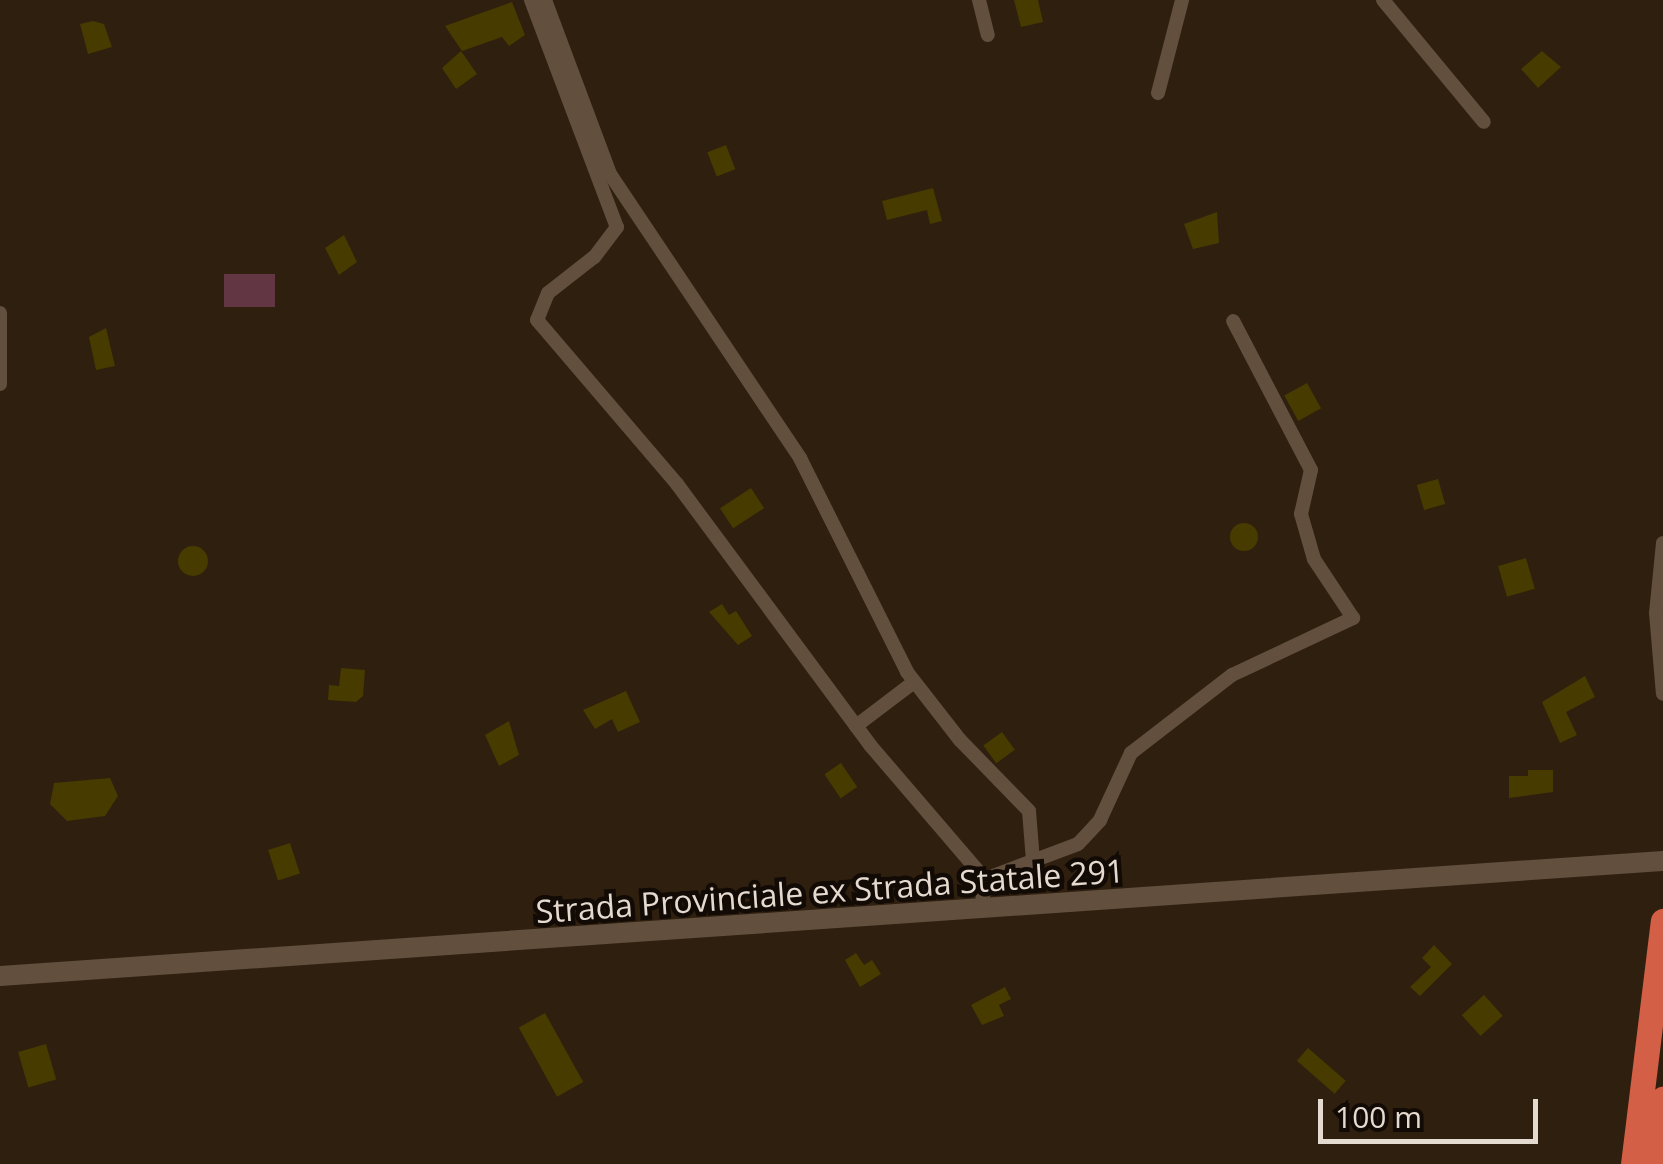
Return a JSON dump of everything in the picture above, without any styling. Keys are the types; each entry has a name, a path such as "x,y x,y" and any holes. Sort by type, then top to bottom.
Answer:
{"highway":[{"path":"1645,1154 1663,922"},
{"path":"1645,1154 1663,1098"}],"street":[{"path":"531,0 617,227 594,257 548,293 537,320 677,484 856,726 985,879 981,911"},
{"path":"545,0 610,174 800,458 914,682 1030,811 1033,861"},
{"path":"979,0 988,36"},
{"path":"1158,93 1182,0"},
{"path":"1383,0 1484,122"},
{"path":"0,313 0,384"},
{"path":"985,879 1078,844 1100,820 1131,753 1232,674 1354,618 1314,559 1301,514 1311,470 1233,321"},
{"path":"1663,542 1656,613 1663,694"},
{"path":"856,726 914,682"},
{"name":"Strada Provinciale ex Strada Statale 291","path":"0,976 1663,861"}],"shaded area":[{"path":"224,274 275,274 275,307 224,307"}],"building":[{"path":"1014,0 1038,0 1043,22 1021,27"},
{"path":"512,2 525,35 509,46 502,37 462,51 445,26"},
{"path":"80,24 104,24 112,47 88,54"},
{"path":"461,51 477,74 456,89 442,68"},
{"path":"1542,51 1561,67 1538,88 1521,69"},
{"path":"726,145 735,169 717,176 707,152"},
{"path":"933,188 942,221 930,224 927,210 887,220 882,201"},
{"path":"1217,212 1219,243 1193,249 1184,224"},
{"path":"344,235 357,262 339,275 325,248"},
{"path":"106,328 115,366 96,370 89,337"},
{"path":"1307,383 1321,408 1298,421 1284,396"},
{"path":"1438,479 1445,504 1424,510 1417,485"},
{"path":"751,488 764,508 733,528 720,508"},
{"path":"1244,523 1254,527 1258,537 1254,547 1244,551 1234,547 1230,537 1234,527"},
{"path":"193,546 207,555 208,561 199,575 193,576 179,567 178,561 187,547"},
{"path":"1526,558 1535,589 1507,597 1498,566"},
{"path":"722,604 729,615 736,611 752,636 738,645 709,612"},
{"path":"341,668 365,670 363,696 356,702 328,700 329,685 339,686"},
{"path":"1585,676 1595,697 1566,712 1577,735 1560,743 1542,702"},
{"path":"626,691 640,722 618,732 612,719 595,729 583,710"},
{"path":"509,721 519,755 499,766 485,735"},
{"path":"1002,732 1015,750 996,763 983,746"},
{"path":"841,763 857,787 841,798 824,774"},
{"path":"1528,770 1553,770 1553,792 1509,798 1509,776 1528,776"},
{"path":"110,778 118,796 105,816 67,821 50,804 54,783"},
{"path":"290,843 300,873 278,881 268,850"},
{"path":"1434,945 1452,964 1420,996 1410,987 1431,967 1422,958"},
{"path":"856,953 864,965 872,960 881,974 860,987 845,960"},
{"path":"1005,987 1011,999 999,1005 1004,1016 982,1025 971,1005"},
{"path":"1484,995 1503,1016 1480,1036 1462,1015"},
{"path":"545,1013 583,1082 557,1097 519,1028"},
{"path":"46,1044 56,1080 28,1088 18,1052"},
{"path":"1308,1048 1346,1081 1335,1094 1297,1061"}]}
